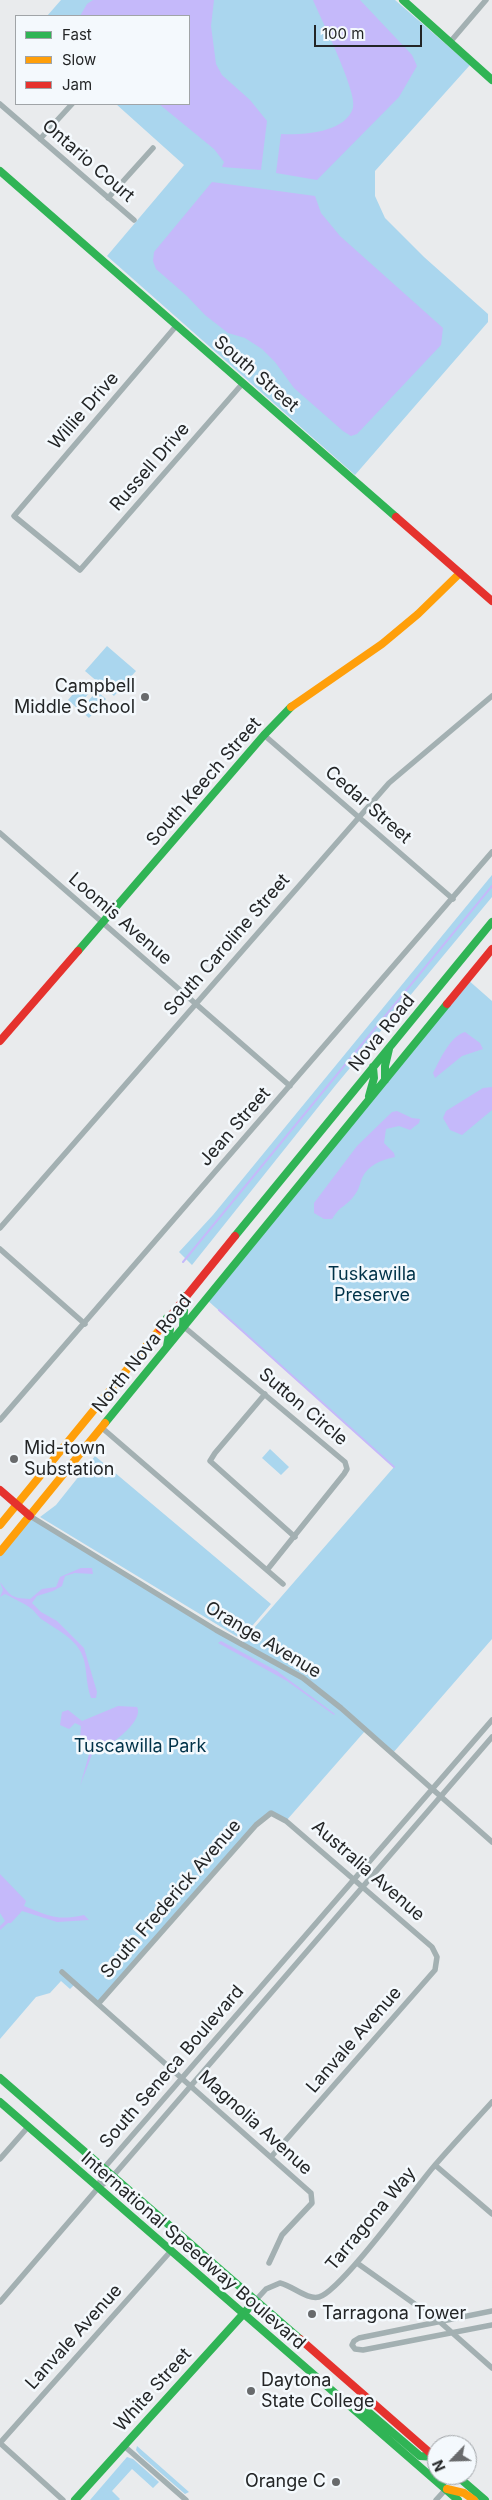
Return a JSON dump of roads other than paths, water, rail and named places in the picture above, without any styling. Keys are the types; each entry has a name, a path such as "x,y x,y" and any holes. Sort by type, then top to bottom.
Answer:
{"main road":[{"path":"404,0 492,80"},
{"name":"South Street","path":"0,171 492,601"},
{"name":"South Keech Street","path":"0,1041 264,735 299,701 390,638 460,573"},
{"name":"Nova Road","path":"294,1163 492,922"},
{"name":"Nova Road","path":"308,1174 492,949"},
{"path":"385,1080 385,1066 390,1047"},
{"path":"368,1101 374,1078 373,1067"},
{"name":"North Nova Road","path":"0,1525 294,1163"},
{"name":"North Nova Road","path":"0,1552 308,1174"},
{"path":"184,1326 185,1296"},
{"path":"167,1346 170,1329 168,1318"},
{"name":"Orange Avenue","path":"0,1490 30,1516"},
{"name":"International Speedway Boulevard","path":"2,2081 427,2450"},
{"name":"International Speedway Boulevard","path":"0,2102 170,2252 458,2500"},
{"name":"White Street","path":"75,2500 255,2300"},
{"path":"344,2402 365,2409 420,2456 427,2458"},
{"path":"468,2485 485,2500"},
{"path":"446,2489 464,2493 474,2500"}],"street":[{"path":"451,41 486,0"},
{"name":"Ontario Court","path":"0,104 134,220"},
{"path":"40,139 71,105"},
{"path":"108,198 153,148"},
{"name":"Willie Drive","path":"80,570 14,516 177,325"},
{"name":"Russell Drive","path":"80,570 243,383"},
{"name":"South Caroline Street","path":"0,1228 389,783 492,696"},
{"name":"Cedar Street","path":"264,735 453,899"},
{"name":"Loomis Avenue","path":"0,833 194,1005 290,1086"},
{"name":"Jean Street","path":"0,1420 492,852"},
{"path":"0,1249 85,1324"},
{"name":"Sutton Circle","path":"184,1326 345,1462 347,1469 267,1570"},
{"path":"265,1394 214,1452 210,1461 295,1537"},
{"path":"102,1427 283,1584"},
{"name":"Orange Avenue","path":"30,1516 216,1630 303,1678 341,1708 492,1842"},
{"name":"South Seneca Boulevard","path":"98,2188 104,2168 492,1720"},
{"name":"South Seneca Boulevard","path":"98,2188 112,2176 492,1737"},
{"name":"Australia Avenue","path":"266,1815 277,1814 286,1820 355,1878 432,1946 437,1964"},
{"name":"South Frederick Avenue","path":"99,2003 266,1815"},
{"name":"Lanvale Avenue","path":"271,2157 436,1970 437,1964"},
{"name":"Magnolia Avenue","path":"62,1972 311,2193 312,2203 282,2235 269,2263"},
{"path":"267,1980 276,1986"},
{"name":"Tarragona Way","path":"255,2300 266,2289 280,2283 307,2295 320,2297 356,2263 435,2165 492,2102"},
{"path":"144,2122 152,2130"},
{"path":"0,2159 28,2127"},
{"path":"435,2165 492,2214"},
{"path":"0,2302 98,2188"},
{"name":"Lanvale Avenue","path":"0,2443 170,2252"},
{"path":"356,2263 440,2322 492,2368"},
{"path":"492,2311 359,2338 354,2341 352,2346 359,2350 492,2325"},
{"path":"0,2443 63,2500"},
{"path":"123,2445 186,2500"},
{"path":"436,2500 446,2489"}],"waterway":[{"path":"183,1262 492,886"},
{"path":"219,1310 394,1467"}],"place":[{"name":"Campbell Middle School","path":"145,697"},
{"name":"Mid-town Substation","path":"14,1459"},
{"name":"Tarragona Tower","path":"312,2314"},
{"name":"Daytona State College","path":"251,2391"},
{"name":"Orange C","path":"336,2482"}],"park label":[{"name":"Tuskawilla Preserve","path":"372,1285"},
{"name":"Tuscawilla Park","path":"140,1747"}]}
